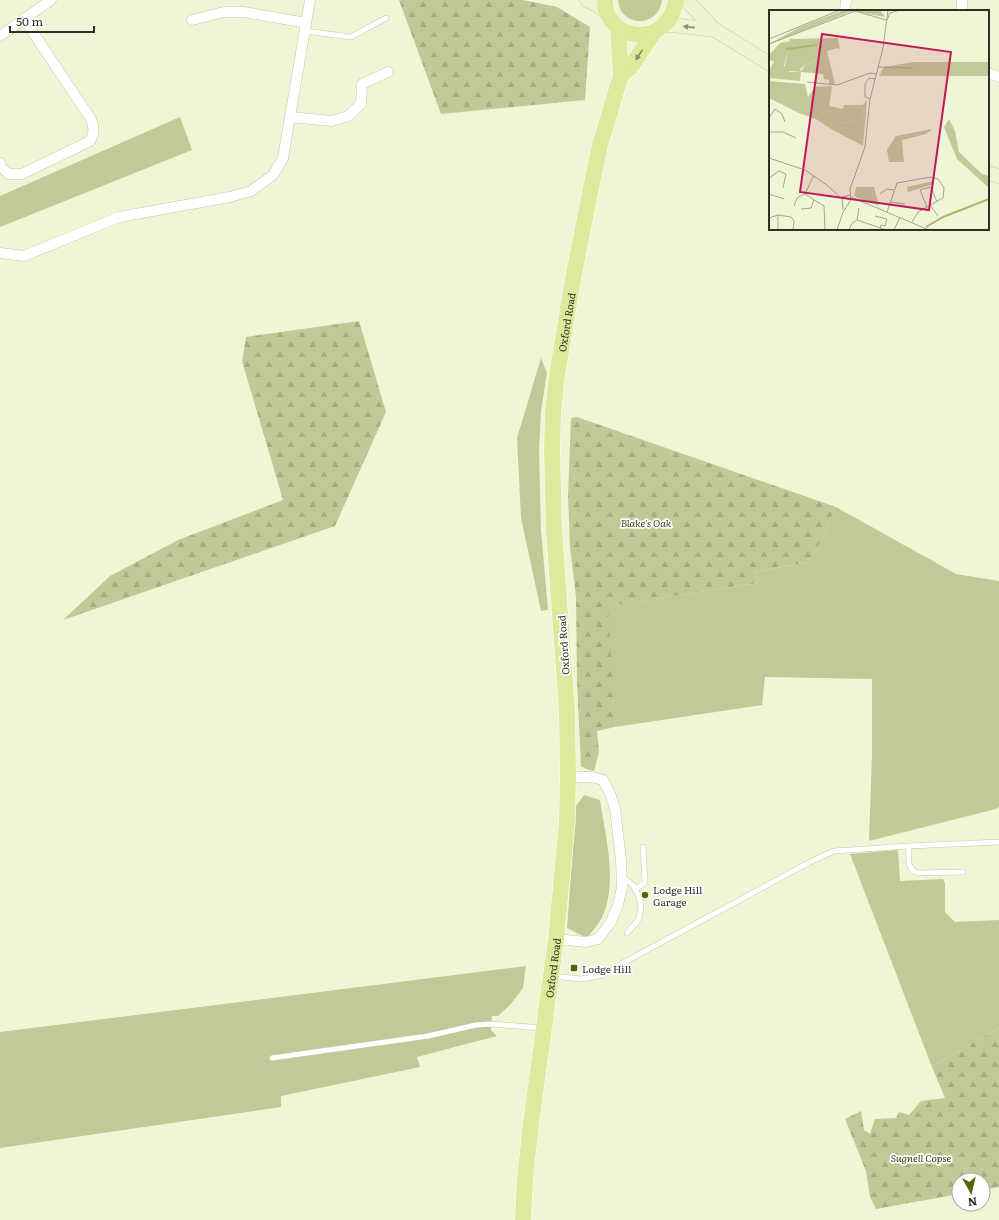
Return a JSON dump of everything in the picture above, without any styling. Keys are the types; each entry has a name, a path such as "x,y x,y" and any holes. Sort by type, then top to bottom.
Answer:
{"main road":[{"name":"Oxford Road","path":"621,75 631,67 658,30 670,20 676,0"},
{"path":"606,7 612,21 618,28 630,33 642,35 658,30"},
{"name":"Oxford Road","path":"523,1220 525,1180 531,1123 556,939 567,823 567,711 552,489 553,412 557,375 573,279 591,188 600,145 621,75 618,28"}],"street":[{"path":"0,36 51,0"},
{"path":"0,253 24,256 119,218 230,197 251,191 273,175 283,158 310,0"},
{"path":"587,0 599,6 606,7"},
{"path":"686,0 715,30 769,63"},
{"path":"845,10 846,0"},
{"path":"192,20 224,12 244,12 306,27"},
{"path":"0,163 2,168 9,174 22,174 90,141 94,135 94,126 91,119 24,19"},
{"path":"658,30 672,25 715,30"},
{"path":"290,116 332,121 348,116 361,104 362,84 388,72"},
{"path":"989,73 999,77"},
{"path":"989,173 999,176"},
{"path":"556,939 586,942 598,939 611,922 618,905 622,887 621,860 615,809 610,793 603,780 592,777 568,777"}],"lane":[{"path":"306,27 351,37 386,18"},
{"path":"551,976 581,980 599,976 808,863 834,851 999,842"},
{"path":"909,846 910,865 913,872 963,872"},
{"path":"635,890 645,882 643,847"},
{"path":"621,877 633,885 639,897 639,919 627,933"},
{"path":"272,1058 428,1036 476,1025 491,1024 545,1028"}],"green space":[{"path":"399,0 523,0 557,7 590,27 585,100 441,114"},
{"path":"618,0 662,0 659,9 654,16 647,20 640,21 632,20 625,16 620,9"},
{"path":"180,117 192,150 0,227 0,196"},
{"path":"359,321 386,412 335,526 63,620 110,576 178,540 283,500 242,361 246,337"},
{"path":"541,358 547,373 541,411 539,451 541,530 548,610 541,611 521,518 517,438"},
{"name":"Blake's Oak","path":"577,417 836,507 827,524 821,541 809,562 755,572 758,583 608,606 615,727 597,731 599,752 594,771 581,766 577,681 576,597 570,547 568,496 571,418"},
{"path":"836,507 956,574 999,581 999,807 996,809 869,841 872,754 872,679 765,677 762,705 615,727 607,606 758,583 755,572 809,562 821,541 827,524"},
{"path":"584,795 600,800 610,873 610,888 602,918 587,938 567,928 576,806"},
{"path":"898,850 900,881 943,879 945,883 945,912 955,922 999,920 999,1028 932,1067 850,854"},
{"path":"526,966 523,988 510,1005 498,1016 492,1016 491,1030 497,1036 417,1057 420,1067 281,1096 281,1107 0,1148 0,1032"},
{"name":"Sugnell Copse","path":"999,1028 999,1187 991,1188 991,1172 951,1172 951,1195 876,1209 870,1197 866,1171 845,1119 861,1111 864,1130 870,1134 875,1119 896,1118 899,1112 909,1115 921,1101 945,1098 932,1067"}],"place":[{"name":"Lodge Hill Garage","path":"645,895"},
{"name":"Lodge Hill","path":"574,968"}]}
